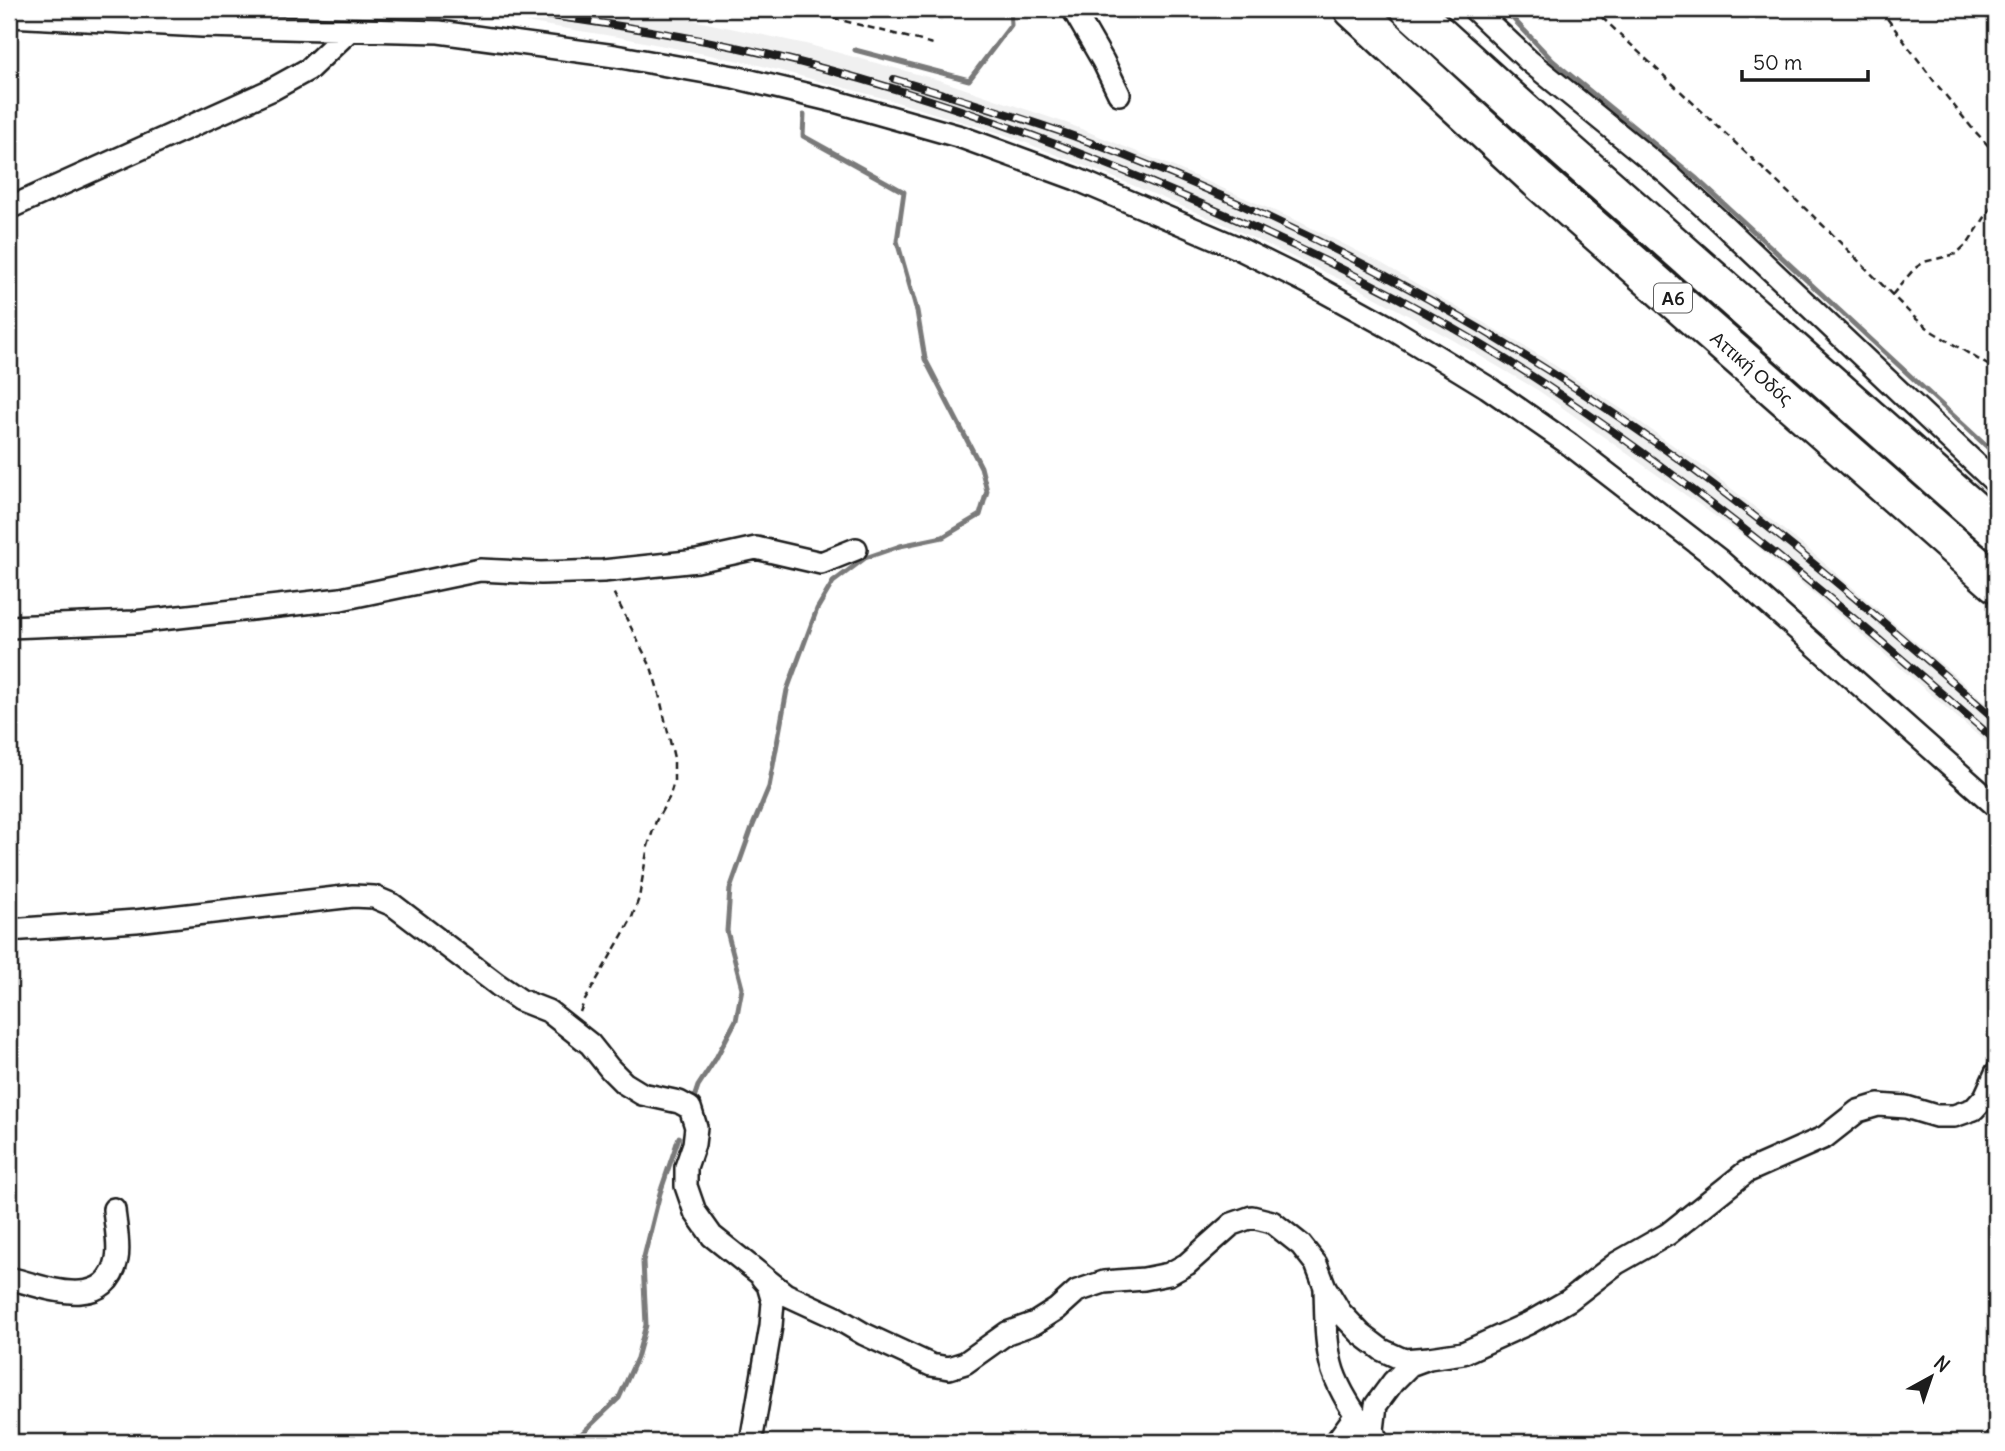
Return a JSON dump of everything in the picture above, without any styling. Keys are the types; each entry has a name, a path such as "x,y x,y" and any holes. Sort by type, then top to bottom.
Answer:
{"highway":[{"name":"Αττική Οδός","path":"1353,9 1538,180 1996,583"},
{"name":"Αττική Οδός","path":"1410,9 1996,530"}],"street":[{"path":"1073,9 1119,94"},
{"path":"1474,9 1529,61 1678,184 1996,483"},
{"path":"9,16 202,26 439,32 614,56 734,77 821,98 961,137 1076,179 1236,247 1307,282 1389,327 1487,387 1569,444 1718,559 1996,806"},
{"path":"9,208 271,90 309,69 350,30"},
{"path":"9,626 134,622 341,599 480,570 541,573 603,571 697,561 756,548 821,563 856,549"},
{"path":"9,930 136,921 353,896 373,898 393,905 498,985 520,1000 548,1012 590,1044 624,1083 642,1094 679,1102 690,1108 696,1127 694,1144 686,1167 686,1186 695,1212 712,1236 785,1294 901,1351 948,1368 965,1363 1007,1333 1035,1323 1057,1309 1077,1291 1104,1282 1168,1274 1187,1264 1232,1224 1252,1217 1272,1222 1301,1245 1316,1264 1325,1287 1340,1312 1361,1334 1382,1350 1404,1360 1463,1353 1529,1323 1569,1300 1617,1263 1668,1234 1746,1172 1825,1137 1858,1111 1878,1105 1906,1107 1936,1116 1954,1116 1974,1109 1985,1097 1996,1073"},
{"path":"9,1278 67,1292 80,1293 96,1289 110,1279 118,1257 114,1209"},
{"path":"751,1442 773,1302 768,1286 757,1272"},
{"path":"1325,1287 1326,1326 1332,1368 1343,1395 1375,1442"},
{"path":"771,1326 801,1307 815,1308"},
{"path":"1375,1442 1373,1430 1377,1405 1393,1382 1410,1365 1429,1358"},
{"path":"1336,1442 1356,1415"}],"path":[{"path":"798,9 937,45"},
{"path":"1593,9 1933,332 1996,370"},
{"path":"1880,9 1934,81 1996,154"},
{"path":"1892,295 1914,269 1924,262 1956,254 1969,242 1996,200"},
{"path":"579,1037 580,1013 584,1002 631,920 639,898 648,846 674,782 674,758 667,722 651,667 603,571"}],"shaded area":[{"path":"402,9 640,9 806,44 939,80 1069,124 1300,222 1381,263 1539,355 1708,470 1809,550 1996,711 1996,751 1753,543 1539,391 1360,289 1226,225 1006,135 887,99 755,64 624,38 476,14"},
{"path":"882,9 954,9 941,21"}],"waterway":[{"path":"855,50 969,80 1011,25 1010,9"},
{"path":"1504,9 1553,61 1697,179 1996,455"},
{"path":"693,1101 698,1086 736,1020 742,988 727,931 730,889 769,787 787,690 817,609 833,582 865,558 900,546 943,537 980,515 987,491 981,467 925,359 917,311 897,241 904,192 803,136 804,115"},
{"path":"573,1442 619,1398 637,1358 646,1325 643,1261 660,1193 679,1137"}],"railway":[{"path":"497,9 666,33 766,54 886,86 1061,146 1176,193 1312,254 1467,336 1541,382 1660,465 1831,599 1996,741"},
{"path":"894,79 1051,128 1148,165 1294,229 1436,303 1573,386 1686,464 1822,570 1996,720"}]}
